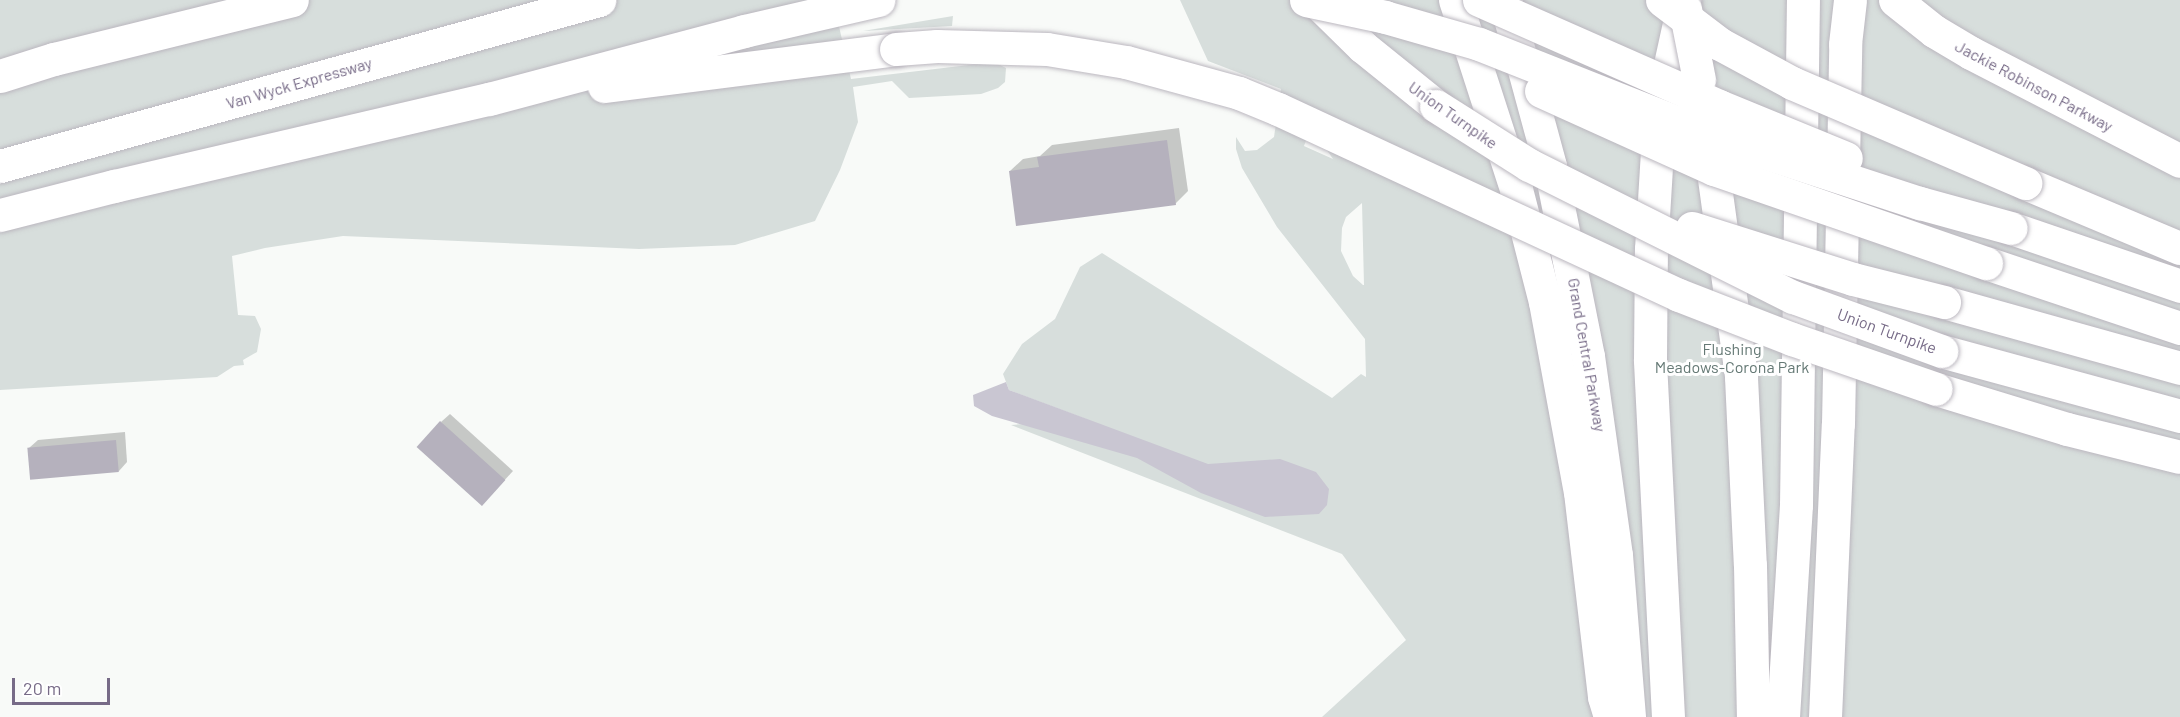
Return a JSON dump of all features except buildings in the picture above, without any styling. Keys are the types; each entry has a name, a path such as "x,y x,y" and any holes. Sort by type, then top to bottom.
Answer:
{"main road":[{"path":"54,59 198,0"},
{"path":"0,76 54,59 292,0"},
{"name":"Van Wyck Expressway","path":"0,166 599,0"},
{"path":"0,215 489,99 744,31 878,0"},
{"path":"1306,0 1385,17 1479,44 1685,126 1851,182 2011,228 2180,286"},
{"name":"Union Turnpike","path":"1315,0 1363,47 1436,106 1529,165 1793,297 1941,351 2180,416"},
{"path":"1455,0 1513,178 1545,302 1580,492 1604,697 1610,717"},
{"path":"1479,0 1719,106 1926,188 2011,228"},
{"name":"Grand Central Parkway","path":"1506,0 1550,166 1588,356 1616,555 1629,717"},
{"path":"1662,0 1720,44 1792,83 2180,248"},
{"path":"1684,0 1725,251 1741,377 1749,543 1753,717"},
{"path":"1668,717 1650,369 1651,249 1659,123 1684,0"},
{"path":"1784,717 1797,483 1803,0"},
{"path":"1825,717 1838,424 1845,44 1850,0"},
{"name":"Jackie Robinson Parkway","path":"1895,0 1934,31 2016,79 2180,161"},
{"path":"1385,17 1652,143 1713,169 2180,328"},
{"path":"489,99 896,49 965,46 1047,49 1126,62 1239,93 1298,118 1679,295 1792,339 1936,389 2067,429 2180,457"},
{"name":"Union Turnpike","path":"1610,204 1853,279 2180,368"}],"green space":[{"path":"0,0 833,0 851,79 994,62 1006,68 1005,82 998,88 981,94 909,98 892,81 853,87 858,122 840,170 815,221 735,245 639,249 343,236 265,248 232,256 238,315 255,316 261,329 257,352 243,360 244,365 234,366 217,377 0,390"},
{"name":"Flushing Meadows-Corona Park","path":"1180,0 2180,0 2180,717 1322,717 1406,640 1342,554 1011,425 1086,419 1009,390 1003,374 1022,344 1055,319 1080,267 1102,253 1332,398 1361,374 1366,377 1365,339 1277,227 1242,168 1236,149 1236,137 1245,151 1257,150 1274,137 1281,89 1208,61","holes":["1311,127 1333,159 1304,146","1362,203 1364,285 1353,276 1341,251 1342,228 1346,217"]},
{"path":"953,16 952,26 863,31"}],"shaded area":[{"path":"1006,382 1009,390 1208,464 1280,459 1316,472 1329,489 1327,505 1319,514 1265,517 1201,493 1137,458 992,416 974,406 973,395"}]}
